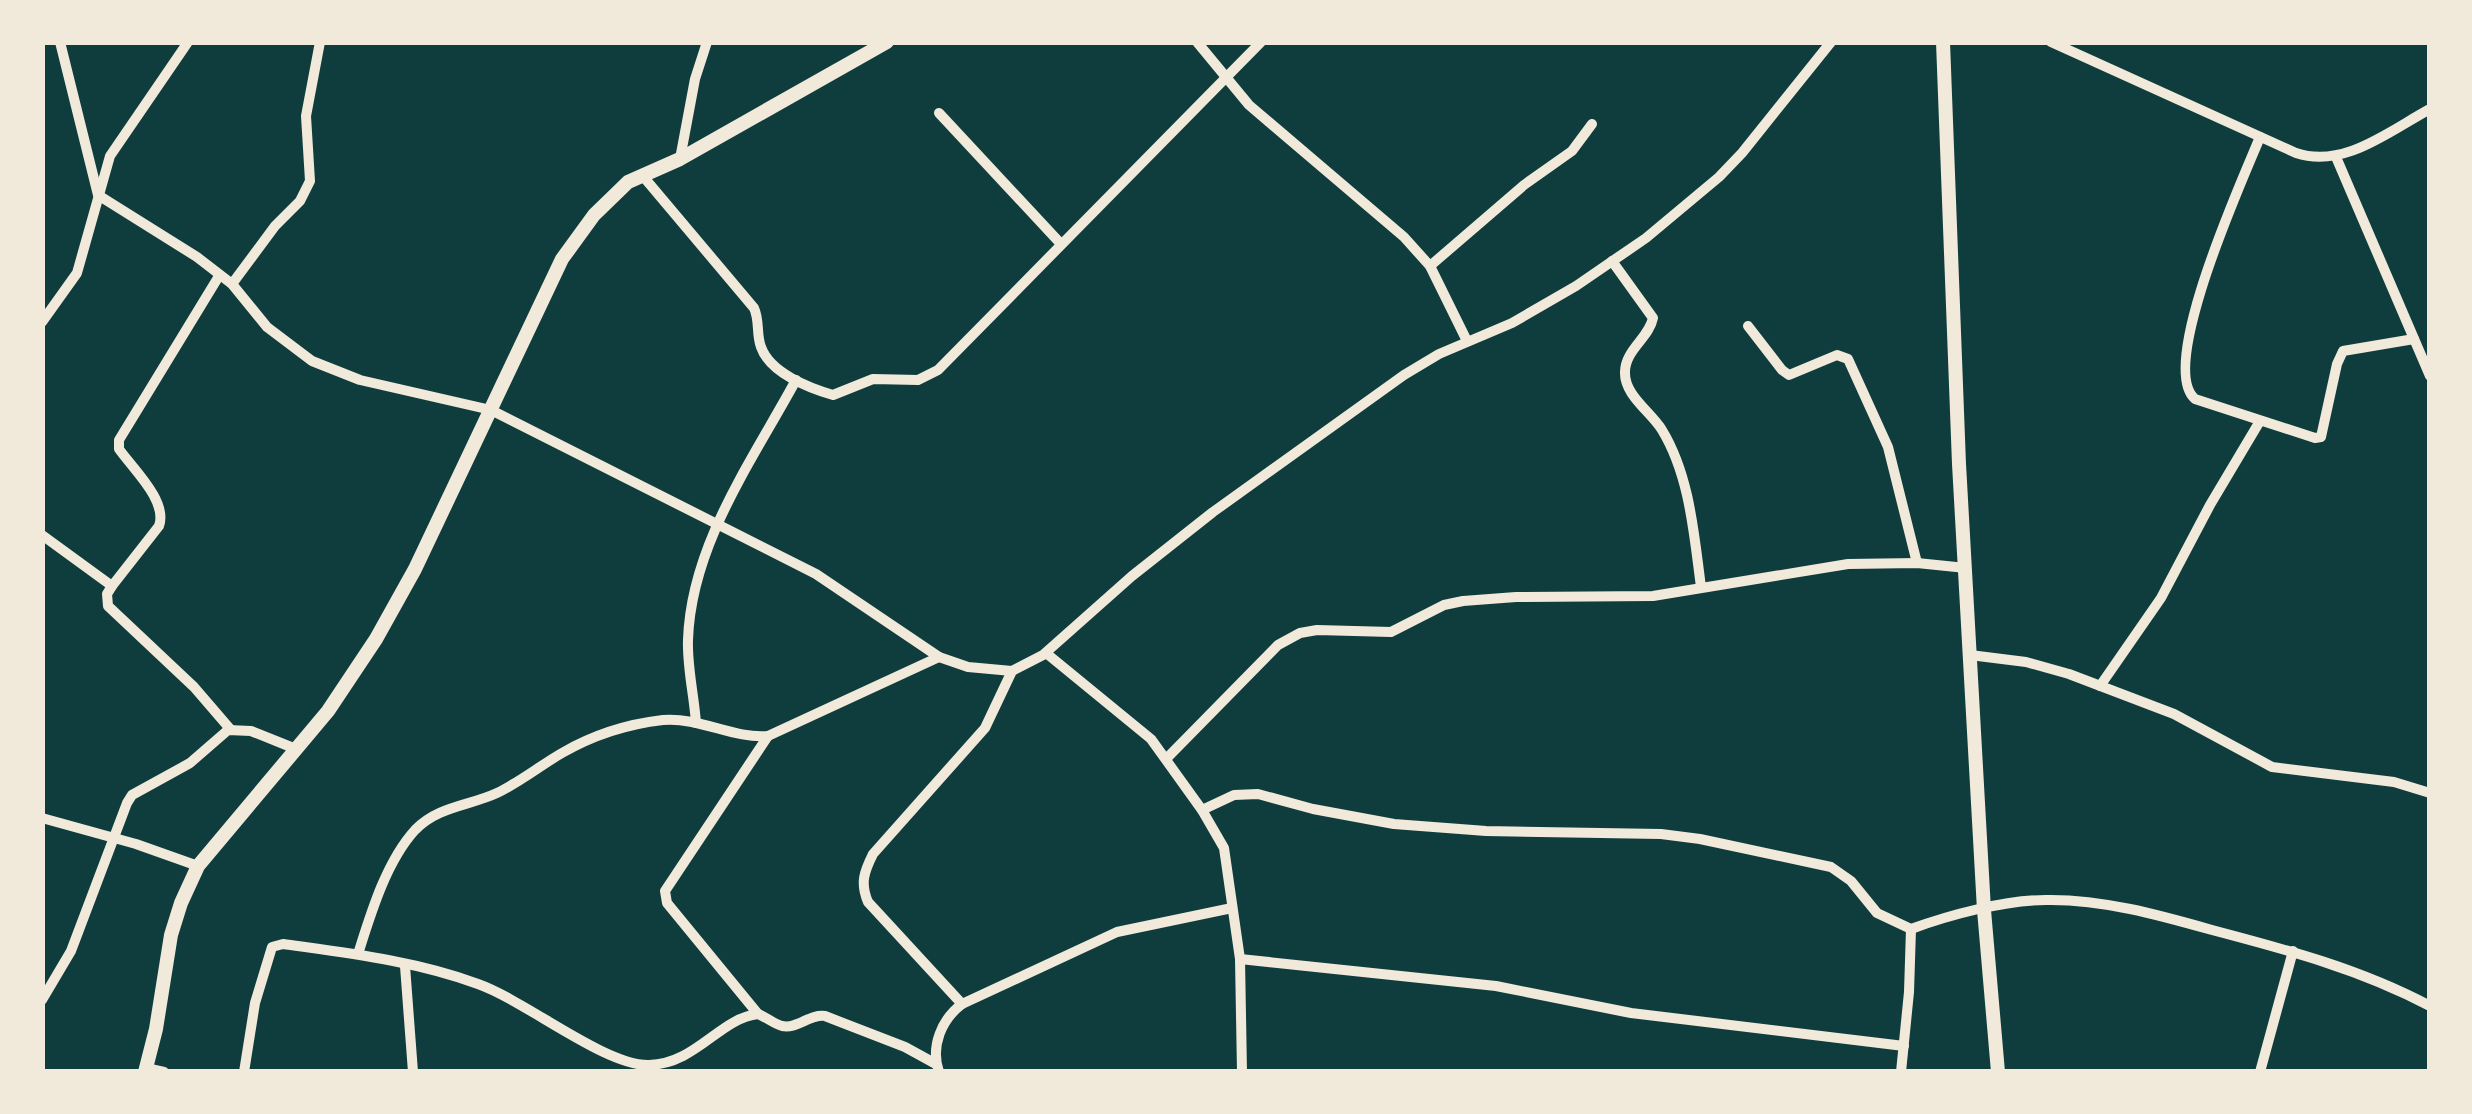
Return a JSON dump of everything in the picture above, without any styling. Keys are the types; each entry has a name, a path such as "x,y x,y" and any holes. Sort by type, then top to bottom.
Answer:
{"street":[{"path":"60,42 98,195 197,257 232,284 280,340 325,368 360,380 492,410 816,574 939,657 968,668 1012,671 1046,653 1132,576 1213,512 1404,375 1467,341 1512,323 1612,262 1678,213 1719,176 1831,42"},
{"path":"42,322 77,273 98,195 118,143 188,42"},
{"path":"232,284 274,226 300,201 310,181 306,116 320,42"},
{"path":"680,159 706,42"},
{"path":"164,1072 145,1070 171,935 198,866 328,711 376,639 415,569 562,259 613,194 887,42"},
{"path":"1197,42 1224,78 1261,116 1394,226 1430,266 1467,341"},
{"path":"642,175 754,308 764,354 796,380 832,395 873,379 924,379 938,370 1261,42"},
{"path":"1943,42 1958,464 1984,910 1998,1072"},
{"path":"2051,42 2307,156 2336,157 2430,109"},
{"path":"939,113 1061,244"},
{"path":"1430,266 1513,194 1572,151 1592,124"},
{"path":"2260,137 2194,308 2185,378 2189,393 2315,438 2321,436 2343,352 2414,339"},
{"path":"2336,157 2430,376"},
{"path":"1612,262 1653,318 1652,326 1630,353 1625,378 1635,398 1664,433 1678,466 1689,502 1701,587"},
{"path":"220,276 118,440 119,449 160,505 162,518 106,598 108,606 194,687 231,730"},
{"path":"1748,326 1789,375 1838,355 1848,359 1888,447 1917,563"},
{"path":"696,723 688,628 702,564 718,523 796,380"},
{"path":"2100,686 2161,598 2260,421"},
{"path":"42,534 112,586"},
{"path":"1167,758 1278,645 1300,634 1330,630 1391,632 1444,605 1473,600 1653,596 1824,566 1917,563 1966,568"},
{"path":"1046,653 1125,715 1167,758 1224,848 1240,959 1242,1072"},
{"path":"1970,654 2048,666 2174,714 2272,767 2375,778 2430,793"},
{"path":"358,954 402,846 434,814 494,795 567,750 631,725 666,720 696,723 749,737 768,736 939,657"},
{"path":"962,1004 868,902 863,890 864,872 873,854 986,728 1012,671"},
{"path":"42,1000 78,934 111,838 132,795 182,768 220,734 231,730 251,732 296,750"},
{"path":"768,736 665,890 667,903 758,1014 784,1026 816,1015 825,1016 892,1042 937,1068 945,1022 962,1004 1117,932 1232,908"},
{"path":"1202,810 1234,795 1258,794 1394,824 1486,831 1662,834 1700,839 1831,867 1852,881 1877,914 1911,929 2002,904 2044,900 2110,906 2293,951 2370,976 2430,1006"},
{"path":"42,818 198,866"},
{"path":"1901,1072 1911,929"},
{"path":"244,1072 255,1002 272,948 283,944 358,954 458,978 495,991 614,1057 640,1064 678,1060 744,1018 758,1014"},
{"path":"2260,1072 2293,951"},
{"path":"1240,959 1496,986 1630,1013 1904,1046"},
{"path":"406,966 412,1072"}]}
